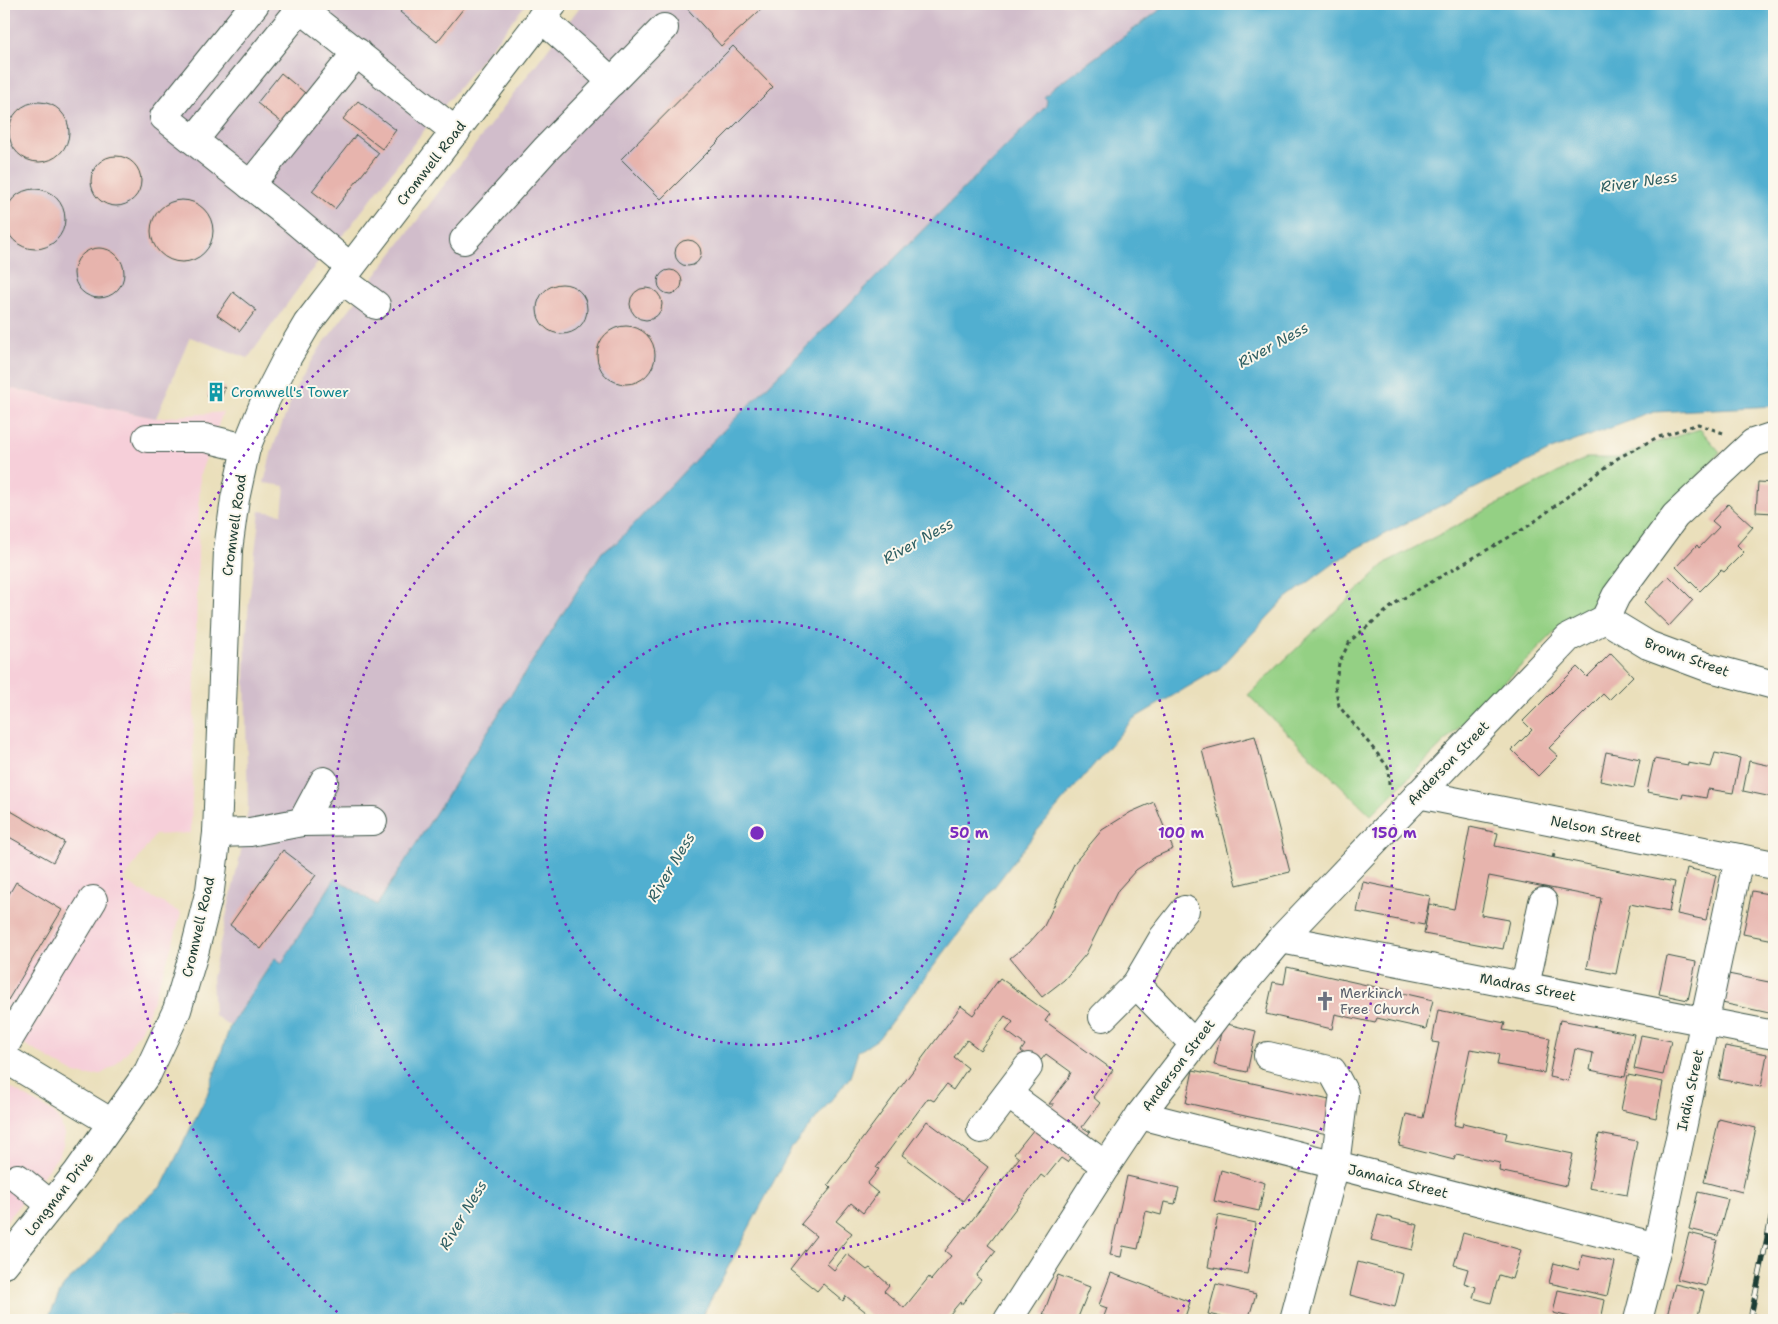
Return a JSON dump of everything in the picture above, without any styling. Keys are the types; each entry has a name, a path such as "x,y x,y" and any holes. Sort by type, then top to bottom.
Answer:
{"street":[{"path":"255,4 164,117 250,185 346,273 376,305"},
{"path":"194,140 308,8 356,52 456,132"},
{"path":"547,11 582,54 612,82"},
{"name":"Cromwell Road","path":"112,1123 148,1072 177,1010 210,890 217,833 228,550 235,499 246,448 265,401 307,324 547,11"},
{"path":"464,240 546,150 664,28"},
{"path":"250,185 356,52"},
{"path":"147,438 204,438 246,448"},
{"path":"1605,619 1616,596 1675,516 1764,439"},
{"name":"Brown Street","path":"1605,619 1648,645 1707,667 1774,684"},
{"name":"Anderson Street","path":"1008,1320 1140,1115 1194,1043 1282,939 1390,823 1568,638 1605,619"},
{"path":"302,822 324,781"},
{"name":"Nelson Street","path":"1418,794 1774,865"},
{"path":"217,833 250,832 302,822 373,821"},
{"name":"India Street","path":"1638,1320 1657,1247 1739,858"},
{"path":"4,1047 93,900"},
{"path":"1525,986 1544,902"},
{"path":"1103,1017 1136,984 1163,938 1185,910"},
{"name":"Madras Street","path":"1282,939 1774,1035"},
{"path":"1136,984 1194,1043"},
{"path":"1268,1056 1332,1071 1344,1093 1335,1165 1294,1320"},
{"path":"4,1058 112,1123"},
{"path":"982,1129 1028,1067"},
{"path":"1008,1094 1106,1166"},
{"name":"Jamaica Street","path":"1140,1115 1657,1247"},
{"name":"Longman Drive","path":"4,1264 77,1173 112,1123"},
{"path":"18,1178 51,1204"}],"path":[{"path":"1390,823 1388,767 1339,706 1336,686 1339,663 1350,641 1397,602 1530,525 1618,458 1656,438 1698,424 1764,439"}],"shaded area":[{"path":"4,4 526,4 418,138 348,229 311,271 248,358 190,337 156,418 4,387"},
{"path":"582,4 1168,4 1055,87 1045,97 1047,100 1046,106 713,441 616,543 602,552 377,905 335,878 282,963 274,958 230,1026 214,1015 212,978 240,856 248,809 246,640 260,511 282,514 285,486 264,483 272,450 297,385 320,348"},
{"path":"4,387 156,418 223,412 200,474 191,833 155,835 123,881 181,913 171,949 145,1023 126,1053 113,1067 101,1074 87,1076 72,1072 4,1032"},
{"path":"4,1084 54,1113 61,1124 64,1134 63,1146 57,1158 4,1224"}],"green space":[{"path":"1700,429 1720,452 1614,568 1605,590 1596,604 1583,614 1563,624 1371,815 1248,695 1387,562 1586,458 1618,458 1655,443"}],"water":[{"name":"River Ness","path":"1168,4 1774,4 1774,406 1654,412 1551,450 1351,551 1284,600 1220,668 1133,719 1037,831 878,1039 858,1052 850,1077 791,1149 700,1320 47,1320 64,1285 97,1254 118,1222 162,1186 207,1095 230,1026 275,958 282,963 335,878 377,905 602,552 616,543 713,441 1046,106 1047,100 1044,97"}],"building":[{"path":"407,4 467,4 437,42 400,12"},
{"path":"683,4 767,4 721,46"},
{"path":"733,46 773,87 661,199 621,159"},
{"path":"281,73 317,103 294,132 257,103"},
{"path":"358,101 396,130 382,149 343,119"},
{"path":"33,102 45,102 56,107 64,115 69,126 67,144 56,157 45,162 33,162 22,157 14,149 9,138 9,126 14,115 22,107"},
{"path":"356,135 379,153 335,209 312,191"},
{"path":"111,156 121,156 134,163 141,176 141,186 134,199 121,206 111,206 102,202 95,195 91,186 91,176 95,167 102,160"},
{"path":"29,189 41,189 52,194 60,202 65,213 63,231 52,244 41,249 29,249 18,244 10,236 5,225 5,213 10,202 18,194"},
{"path":"182,200 194,202 204,209 211,219 213,231 211,243 204,253 194,260 182,262 170,260 160,253 153,243 151,231 153,219 160,209 170,202"},
{"path":"688,240 697,244 701,253 697,262 688,266 679,262 675,253 679,244"},
{"path":"99,248 113,252 120,259 124,273 120,287 113,294 99,298 85,294 78,287 74,273 78,259 85,252"},
{"path":"670,270 679,273 682,282 679,291 670,294 661,291 658,282 661,273"},
{"path":"562,284 571,286 582,295 587,309 585,318 576,329 562,334 553,332 542,323 537,309 539,300 548,289"},
{"path":"646,288 652,289 657,293 661,298 661,310 657,315 652,319 646,320 640,319 635,315 631,310 630,304 631,298 635,293 640,289"},
{"path":"233,292 256,310 240,331 217,315"},
{"path":"626,326 637,328 650,339 655,355 653,366 642,379 626,384 615,382 602,371 597,355 599,344 610,331"},
{"name":"Cromwell's Tower","path":"212,383 225,388 220,401 207,396"},
{"path":"1758,482 1774,483 1774,513 1756,512"},
{"path":"1728,504 1753,527 1737,545 1744,552 1724,572 1721,570 1700,591 1676,567 1697,545 1699,548 1719,527 1712,521"},
{"path":"1669,576 1693,600 1669,626 1644,602"},
{"path":"1611,653 1633,676 1609,700 1603,694 1549,748 1558,756 1538,776 1512,750 1532,730 1523,721 1577,667 1587,677"},
{"path":"1255,736 1290,872 1237,885 1202,750"},
{"path":"1606,752 1640,759 1634,788 1600,781"},
{"path":"1715,753 1740,758 1733,793 1708,789 1706,798 1683,794 1682,798 1647,792 1654,759 1711,767"},
{"path":"1773,758 1774,788 1772,797 1743,791 1749,761 1772,766"},
{"path":"1154,802 1173,849 1155,857 1136,870 1118,890 1086,954 1064,980 1042,997 1010,958 1029,943 1044,926 1075,862 1102,830 1131,812"},
{"path":"4,807 64,842 53,862 4,834"},
{"path":"1470,827 1498,833 1495,846 1675,882 1669,912 1630,904 1616,974 1587,968 1601,898 1489,876 1481,915 1509,920 1503,949 1424,934 1429,904 1454,909"},
{"path":"283,850 316,875 261,949 230,925"},
{"path":"1687,868 1716,875 1706,920 1677,914"},
{"path":"16,882 62,910 8,1000 4,998 4,903"},
{"path":"1363,882 1430,896 1424,925 1357,912"},
{"path":"1752,891 1774,895 1774,940 1743,934"},
{"path":"1667,956 1696,962 1688,1000 1659,994"},
{"name":"Merkinch Free Church","path":"1287,967 1433,1000 1426,1029 1377,1018 1375,1023 1335,1014 1332,1029 1266,1014 1273,982 1284,984"},
{"path":"1728,974 1774,983 1774,1014 1722,1003"},
{"path":"1000,978 1050,1014 1045,1021 1113,1070 1093,1097 1100,1103 1082,1127 1090,1132 1067,1162 1061,1158 1045,1178 1041,1175 988,1245 996,1251 976,1276 981,1280 961,1305 960,1302 945,1320 876,1320 846,1296 843,1301 823,1284 817,1291 790,1269 816,1236 801,1224 831,1188 828,1185 961,1006 973,1015","holes":["1005,1016 1013,1022 1006,1031 1025,1045 1021,1051 1038,1064 1046,1054 1071,1072 1049,1104 1054,1104 1014,1154 1019,1158 966,1228 965,1226 945,1251 951,1256 931,1280 929,1277 904,1308 884,1291 889,1285 870,1268 867,1270 847,1254 834,1270 827,1264 852,1233 836,1221 851,1203 863,1213 878,1193 867,1184 879,1169 876,1168 928,1098 934,1101 946,1085 953,1090 968,1068 954,1057 967,1040 980,1050"]},
{"path":"1438,1010 1505,1023 1503,1030 1550,1038 1544,1073 1497,1065 1499,1054 1470,1049 1454,1125 1462,1127 1463,1123 1507,1133 1505,1140 1573,1154 1566,1186 1499,1171 1500,1163 1456,1154 1454,1160 1399,1146 1406,1114 1423,1118 1439,1043 1432,1042"},
{"path":"1560,1020 1634,1034 1625,1077 1590,1070 1593,1053 1575,1049 1568,1081 1549,1077"},
{"path":"1223,1023 1256,1031 1247,1072 1214,1065"},
{"path":"1641,1035 1671,1041 1663,1075 1634,1069"},
{"path":"1725,1046 1767,1054 1761,1087 1719,1079"},
{"path":"1193,1070 1334,1101 1327,1134 1186,1103"},
{"path":"1628,1075 1663,1082 1656,1118 1621,1110"},
{"path":"1719,1119 1756,1128 1742,1192 1704,1182"},
{"path":"927,1121 988,1167 963,1201 902,1155"},
{"path":"1599,1134 1637,1141 1627,1195 1589,1188"},
{"path":"1221,1170 1265,1183 1259,1211 1214,1201"},
{"path":"1127,1176 1179,1188 1175,1204 1164,1202 1161,1215 1146,1211 1138,1249 1123,1246 1121,1257 1110,1255"},
{"path":"1698,1192 1728,1199 1718,1236 1689,1229"},
{"path":"1218,1215 1256,1223 1247,1274 1208,1267"},
{"path":"1378,1215 1418,1225 1412,1250 1371,1240"},
{"path":"1463,1233 1521,1250 1512,1279 1499,1275 1491,1303 1473,1298 1476,1287 1464,1283 1468,1269 1454,1265"},
{"path":"1689,1233 1717,1240 1706,1286 1677,1279"},
{"path":"1582,1255 1615,1262 1607,1296 1549,1283 1554,1263 1579,1270"},
{"path":"1358,1262 1403,1274 1395,1307 1350,1295"},
{"path":"1111,1273 1190,1302 1184,1320 1138,1320 1128,1317 1127,1320 1103,1319 1107,1308 1099,1305"},
{"path":"1058,1275 1090,1287 1077,1320 1058,1320 1043,1315"},
{"path":"1216,1284 1256,1294 1248,1320 1233,1320 1208,1314"},
{"path":"1675,1284 1704,1291 1697,1320 1666,1320"},
{"path":"1558,1290 1605,1300 1601,1320 1569,1320 1570,1317 1553,1313"}],"railway":[{"path":"1750,1320 1774,1205"}],"place":[{"name":"Cromwell's Tower","path":"216,392"},
{"name":"Merkinch Free Church","path":"1325,1001"}]}
